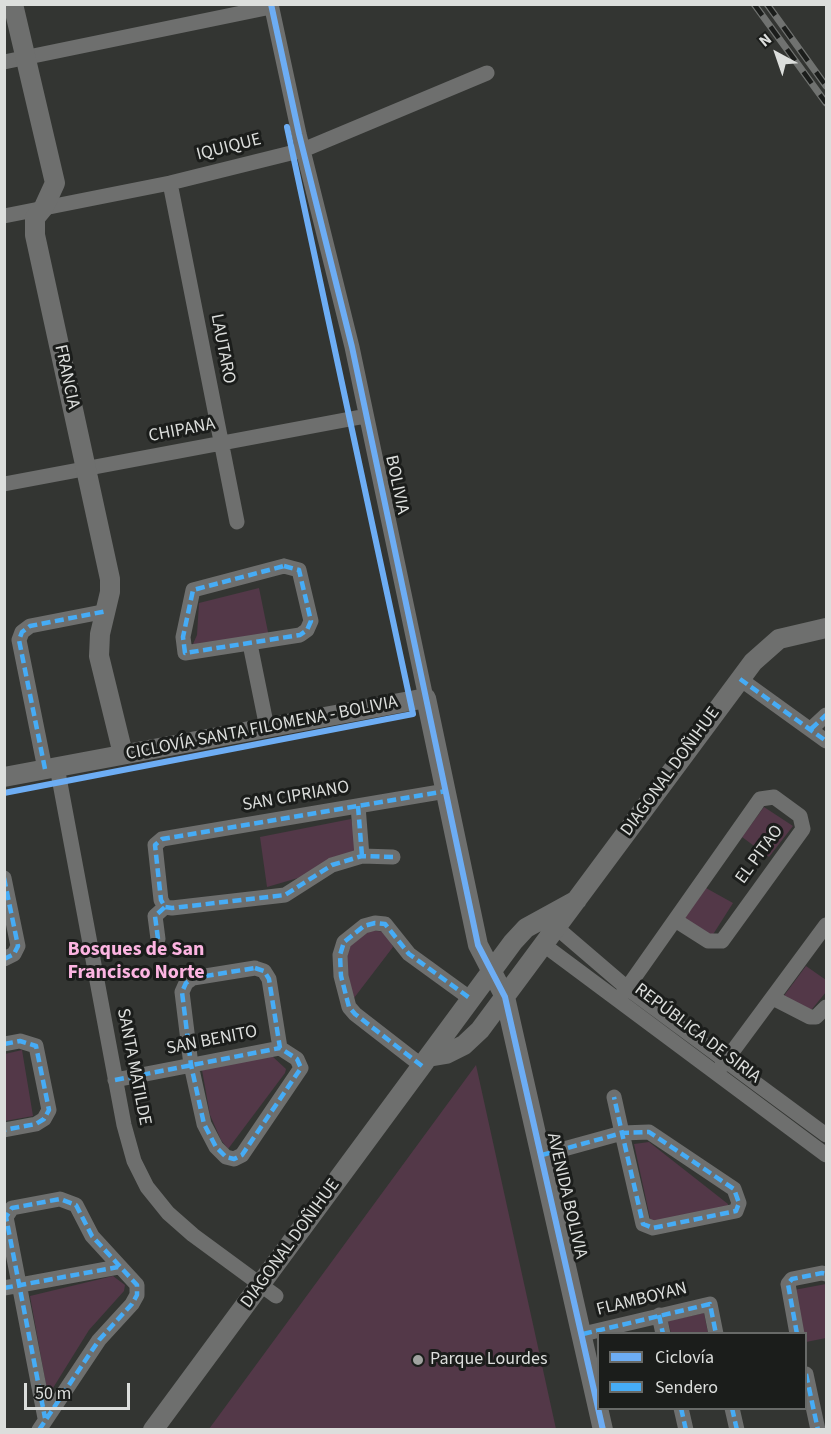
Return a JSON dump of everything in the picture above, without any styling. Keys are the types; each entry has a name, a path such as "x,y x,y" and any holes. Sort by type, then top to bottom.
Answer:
{"street":[{"name":"FRANCIA","path":"13,4 55,183 44,207 35,218 35,235 110,579 99,656 123,754"},
{"path":"4,62 271,6"},
{"name":"BOLIVIA","path":"271,6 366,416 478,945 491,971"},
{"name":"IQUIQUE","path":"4,216 170,183 303,150 487,73"},
{"name":"LAUTARO","path":"170,183 237,522"},
{"name":"CHIPANA","path":"4,484 366,416"},
{"path":"284,566 299,570 311,621 307,630 300,635 250,644 185,653 183,637 193,590 284,566"},
{"name":"SANTA MATILDE","path":"107,611 30,626 22,632 19,640 51,768 134,1161 157,1200 193,1235 268,1291"},
{"name":"DIAGONAL DOÑIHUE","path":"425,1061 464,1045 480,1030 740,679 768,647 791,634 826,628"},
{"path":"250,644 267,728"},
{"path":"740,679 826,741"},
{"path":"4,777 426,698"},
{"path":"811,729 826,715"},
{"name":"SAN CIPRIANO","path":"165,907 161,900 155,845 162,838 446,790"},
{"name":"EL PITAO","path":"623,994 760,799 774,797 800,816 803,829 722,941 708,941 675,920"},
{"path":"358,806 362,856"},
{"path":"158,939 155,916 165,907 285,895 324,869 362,856 393,857"},
{"path":"4,878 18,946 14,954 4,959"},
{"name":"DIAGONAL DOÑIHUE","path":"153,1430 268,1291 425,1061 491,971 526,928 578,900"},
{"path":"425,1061 355,1014 349,1007 341,976 340,955 344,942 364,926 375,923 385,924 409,954 471,999"},
{"path":"722,1067 826,925"},
{"name":"REPÚBLICA DE SIRIA","path":"557,928 623,994"},
{"name":"REPÚBLICA DE SIRIA","path":"544,945 623,994 722,1067 826,1134"},
{"path":"255,968 264,971 269,979 280,1048 297,1059 301,1068 242,1155 234,1159 226,1157 208,1135 191,1065 182,992 186,983 193,978 255,968"},
{"name":"AVENIDA BOLIVIA","path":"491,971 505,997 597,1401"},
{"path":"773,998 810,1017 816,1017 826,1007"},
{"path":"4,1044 20,1041 36,1046 49,1110 44,1119 36,1124 4,1130"},
{"name":"SAN BENITO","path":"116,1080 280,1048"},
{"name":"REPÚBLICA DE SIRIA","path":"722,1067 821,1151"},
{"path":"542,1155 622,1133 649,1132 734,1189 739,1203 736,1211 647,1227 643,1224 622,1133 614,1096"},
{"path":"821,1151 826,1134"},
{"path":"60,1198 76,1205 92,1236 118,1267 137,1285 137,1294 132,1304 99,1340 42,1424 11,1287 6,1216 8,1212 60,1198"},
{"path":"11,1287 118,1267"},
{"path":"796,1332 788,1284 792,1279 826,1274"},
{"name":"FLAMBOYAN","path":"583,1334 710,1304 716,1332"},
{"path":"659,1316 663,1332"},
{"path":"807,1379 818,1430"},
{"name":"AVENIDA BOLIVIA","path":"599,1410 603,1430"},
{"path":"681,1410 686,1430"},
{"path":"732,1410 737,1430"}],"shaded area":[{"path":"259,588 269,637 189,653 197,635 199,603"},
{"path":"764,807 793,826 769,857 742,837"},
{"path":"351,819 358,851 298,878 267,887 260,837"},
{"path":"706,888 733,903 712,936 684,918"},
{"path":"367,930 386,932 393,947 354,998 347,977 346,944"},
{"path":"806,966 826,980 826,992 808,1014 783,997"},
{"path":"22,1050 33,1116 5,1121 5,1054"},
{"path":"272,1056 286,1069 285,1073 228,1149 221,1140 210,1115 202,1070"},
{"name":"Parque Lourdes","path":"476,1065 556,1429 209,1429"},
{"path":"649,1142 728,1204 728,1210 652,1227 634,1144"},
{"path":"113,1276 125,1285 124,1291 89,1330 48,1396 30,1296"},
{"path":"826,1284 826,1338 807,1342 807,1332 804,1332 794,1290"},
{"path":"704,1313 708,1332 671,1332 668,1321"}],"railway":[{"path":"754,4 826,103"},
{"path":"767,4 826,86"}],"marked path":[{"path":"284,566 299,570 311,621 307,630 300,635 185,653 183,637 193,590 284,566"},
{"path":"45,769 19,640 22,632 30,626 107,611"},
{"path":"740,679 826,741"},
{"path":"811,729 826,715"},
{"path":"393,857 362,856 332,865 285,895 172,908 165,907 161,900 155,845 162,839 446,791"},
{"path":"358,806 362,856"},
{"path":"4,878 18,946 14,954 4,959"},
{"path":"158,939 155,916 165,907"},
{"path":"422,1066 349,1007 341,976 340,955 344,942 364,926 375,923 385,924 409,954 471,999"},
{"path":"255,968 264,971 269,979 280,1048 297,1059 301,1068 242,1155 234,1159 226,1157 216,1147 204,1124 191,1065 182,992 186,983 193,978 255,968"},
{"path":"4,1044 20,1041 36,1046 49,1110 44,1119 36,1124 4,1130"},
{"path":"115,1080 280,1048"},
{"path":"542,1155 622,1133 649,1132 734,1189 739,1203 736,1211 653,1228 643,1224 622,1133 614,1097"},
{"path":"39,1430 99,1340 132,1304 137,1295 137,1285 92,1236 76,1205 60,1199 12,1208 6,1217 45,1418"},
{"path":"4,1288 118,1267"},
{"path":"797,1332 788,1284 792,1279 826,1274"},
{"path":"583,1334 710,1304 716,1332"},
{"path":"659,1315 663,1332"},
{"path":"807,1379 818,1430"},
{"path":"681,1410 686,1430"},
{"path":"732,1410 737,1430"}],"cycle path":[{"path":"271,4 299,134 352,347 478,945 505,997 597,1403"},
{"name":"CICLOVÍA SANTA FILOMENA - BOLIVIA","path":"4,793 413,714 287,127"},
{"path":"598,1410 603,1430"}],"place":[{"name":"Parque Lourdes","path":"418,1360"}],"district":[{"name":"Bosques de San Francisco Norte","path":"136,962"}]}
